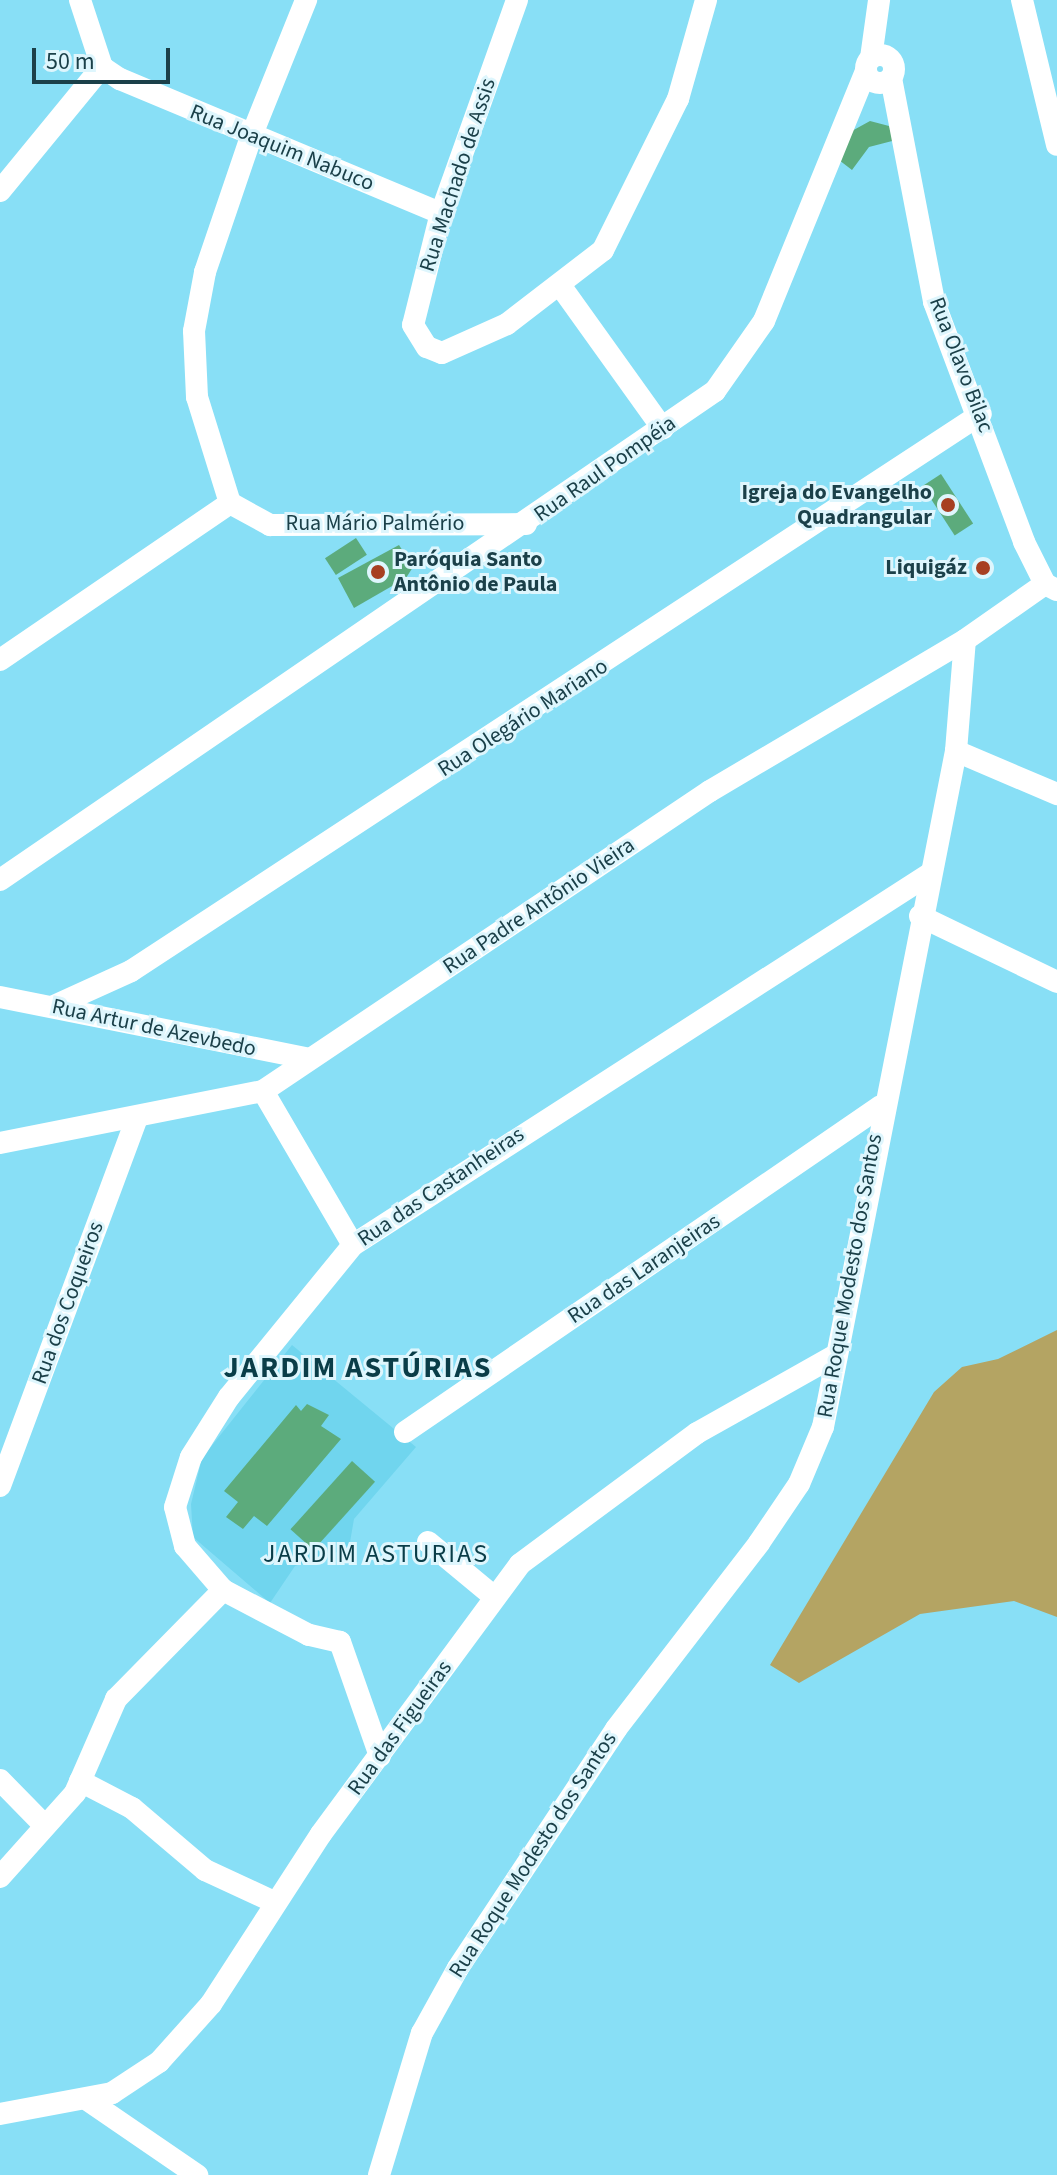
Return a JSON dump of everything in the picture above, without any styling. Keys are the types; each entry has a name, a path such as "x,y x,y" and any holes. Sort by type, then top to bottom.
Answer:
{"street":[{"path":"0,191 102,67 80,0"},
{"path":"0,660 230,503 197,397 194,331 205,272 251,137 306,0"},
{"name":"Rua Machado de Assis","path":"517,0 441,213 413,325 427,347 459,351 562,288 623,222 678,99 706,0"},
{"path":"869,64 879,0"},
{"path":"1022,0 1057,145"},
{"name":"Rua Olavo Bilac","path":"869,64 879,83 891,78 934,302 1051,587"},
{"name":"Rua Raul Pompéia","path":"0,880 526,524 715,391 764,321 869,64"},
{"name":"Rua Joaquim Nabuco","path":"102,67 251,137 441,213"},
{"path":"562,288 663,429"},
{"name":"Rua Olegário Mariano","path":"54,1006 158,955 981,414"},
{"name":"Rua Mário Palmério","path":"230,503 270,525 526,524"},
{"name":"Rua Padre Antônio Vieira","path":"0,1143 136,1120 263,1091 710,791 1051,587"},
{"name":"Rua Roque Modesto dos Santos","path":"379,2175 422,2033 458,1968 625,1716 799,1484 823,1427 881,1106 956,751 965,640"},
{"path":"956,751 1057,794"},
{"name":"Rua das Castanheiras","path":"380,1756 340,1642 309,1635 223,1590 176,1526 191,1457 229,1397 353,1245 931,873"},
{"path":"920,916 1057,982"},
{"name":"Rua Artur de Azevbedo","path":"0,997 309,1059"},
{"path":"263,1091 353,1245"},
{"name":"Rua das Laranjeiras","path":"405,1432 881,1106"},
{"name":"Rua dos Coqueiros","path":"0,1486 136,1120"},
{"name":"Rua das Figueiras","path":"0,2114 112,2093 159,2062 211,2004 274,1902 492,1595 559,1530 697,1433 836,1355"},
{"path":"428,1542 492,1595"},
{"path":"0,1877 80,1781 116,1699 223,1590"},
{"path":"0,1780 44,1825"},
{"path":"80,1781 132,1808 205,1870 274,1902"},
{"path":"86,2099 197,2175"}],"shaded area":[{"path":"1057,1330 1057,1617 1014,1601 920,1614 799,1683 770,1665 934,1392 962,1367 998,1359"},
{"path":"292,1345 416,1447 354,1519 349,1548 295,1566 270,1603 193,1537 191,1504 202,1458"}],"building":[{"path":"870,121 889,126 896,140 869,147 852,170 839,160 850,132"},
{"name":"Igreja do Evangelho Quadrangular","path":"941,474 973,523 955,535 923,486"},
{"path":"356,538 367,555 336,575 325,558"},
{"name":"Paróquia Santo Antônio de Paula","path":"399,545 413,567 406,578 354,608 338,578"},
{"path":"307,1404 329,1415 321,1426 341,1439 267,1526 254,1516 243,1529 226,1517 238,1502 224,1491 296,1405 301,1411"},
{"path":"352,1461 375,1482 313,1550 290,1529"}],"place":[{"name":"Igreja do Evangelho Quadrangular","path":"948,505"},
{"name":"Liquigáz","path":"983,568"},
{"name":"Paróquia Santo Antônio de Paula","path":"378,572"}],"district":[{"name":"JARDIM ASTÚRIAS","path":"358,1368"},
{"name":"JARDIM ASTURIAS","path":"376,1554"}]}
